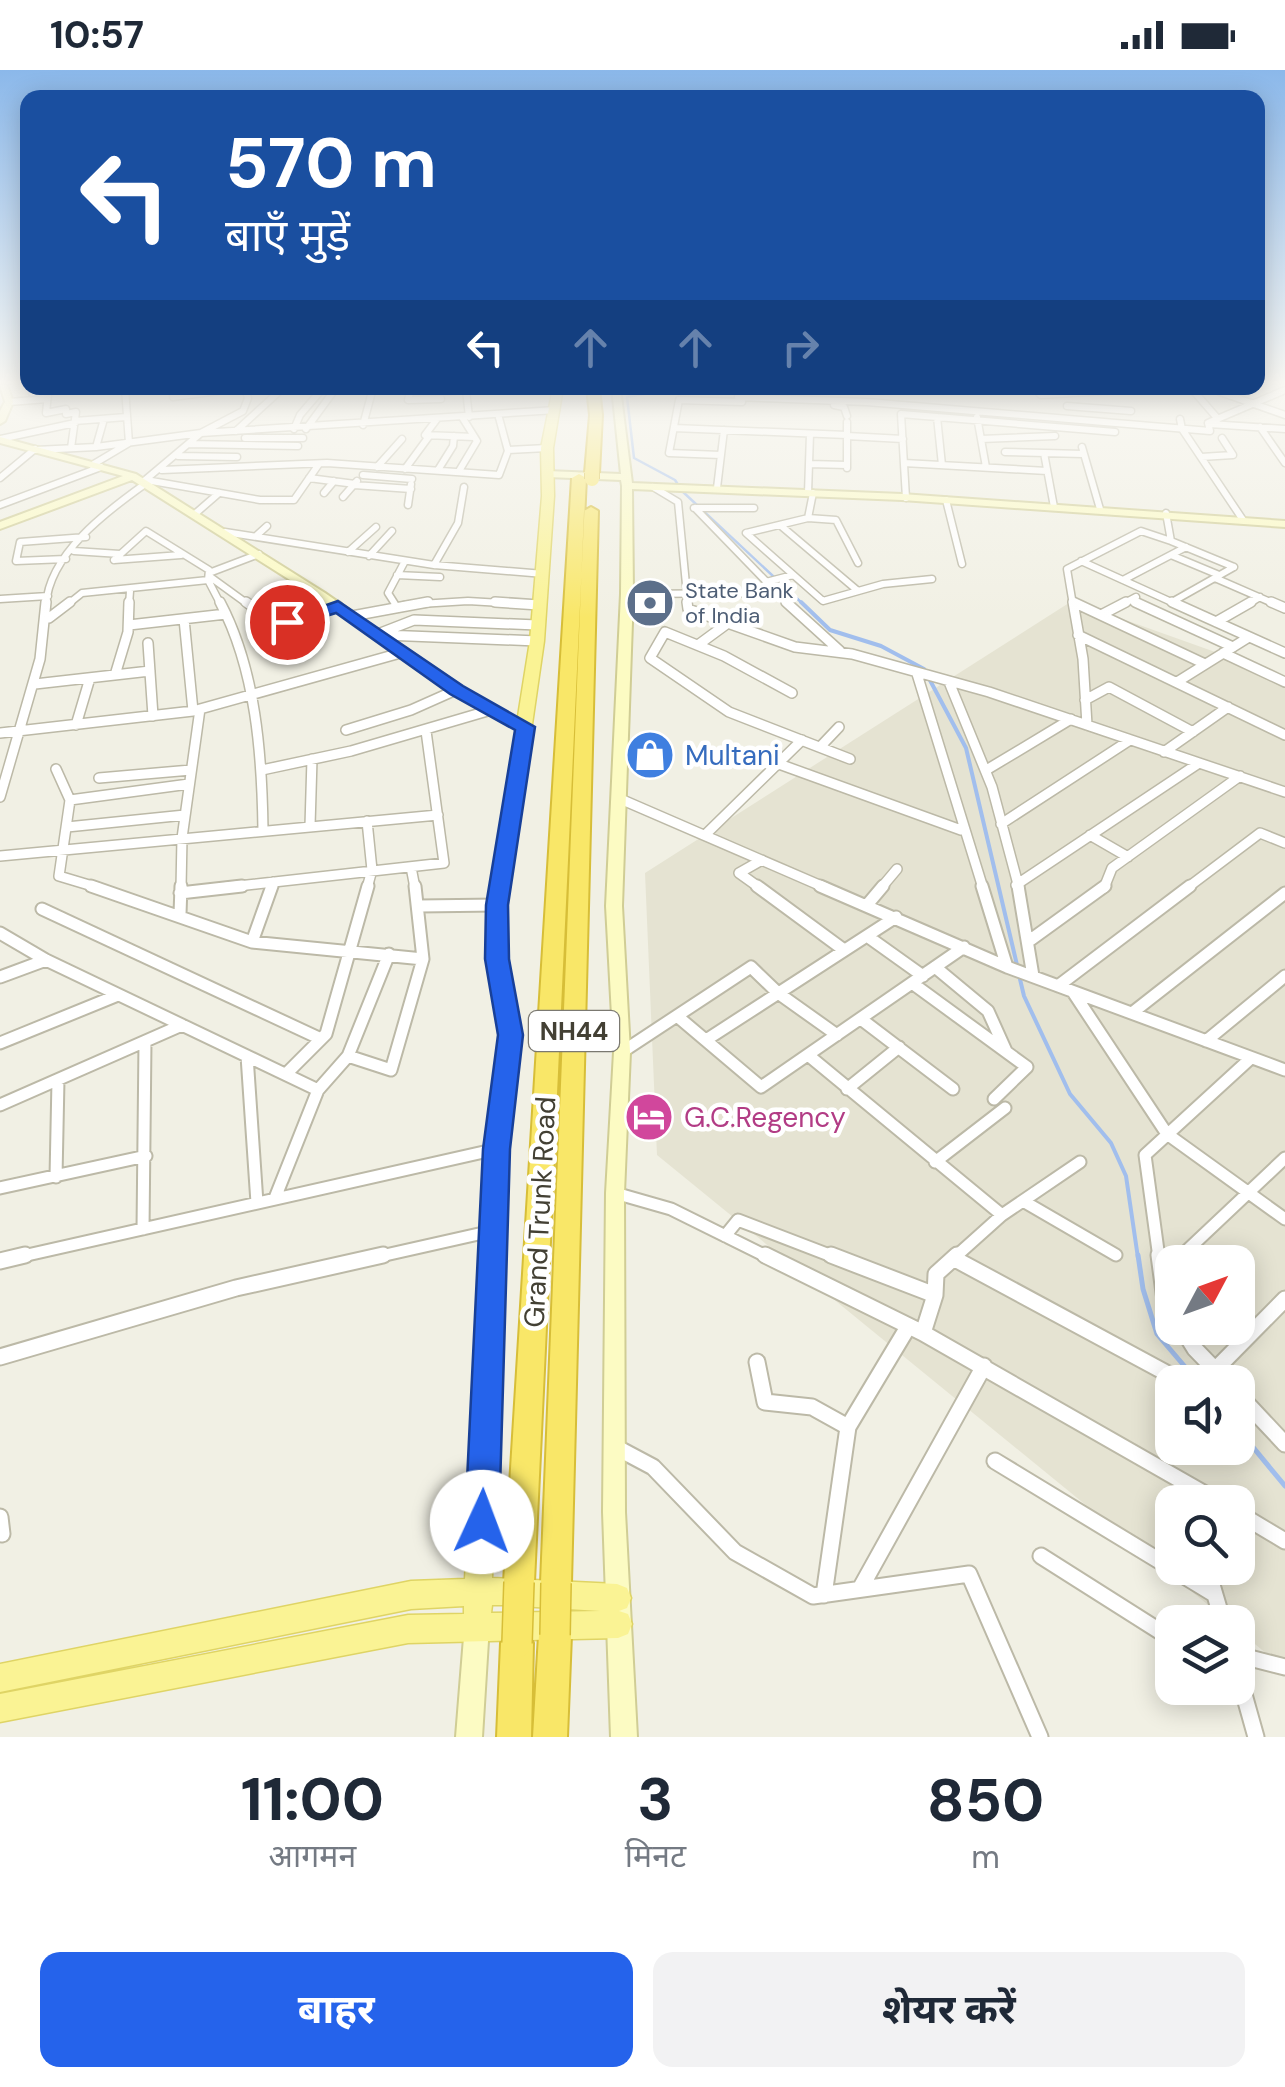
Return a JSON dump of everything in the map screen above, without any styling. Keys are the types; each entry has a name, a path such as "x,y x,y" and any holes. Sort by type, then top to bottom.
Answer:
{"highway":[{"name":"Grand Trunk Road","path":"550,1737 571,1215 585,463"},
{"name":"Grand Trunk Road","path":"514,1737 519,1582 588,463"}],"main road":[{"path":"477,1625 497,1149 510,1035 497,959 497,905 538,641 547,463"},
{"path":"0,1678 410,1595 479,1591 618,1611"},
{"path":"0,1708 408,1629 618,1611"}],"street":[{"path":"85,463 142,480 294,500 319,464"},
{"path":"0,505 101,463"},
{"path":"0,526 142,480 170,463"},
{"path":"232,467 234,463"},
{"path":"343,497 377,463"},
{"path":"409,469 413,463"},
{"path":"438,470 442,463"},
{"path":"458,472 464,463"},
{"path":"162,470 343,464 498,475 503,463"},
{"path":"624,463 627,656 614,906 622,1052 615,1194 618,1611 624,1737"},
{"path":"717,488 720,463"},
{"path":"808,518 809,464 847,466 847,463"},
{"path":"904,463 906,498"},
{"path":"914,463 1047,471"},
{"path":"985,463 986,468"},
{"path":"1046,463 1054,506"},
{"path":"1086,463 1100,509"},
{"path":"1204,463 1243,520"},
{"path":"324,492 343,464"},
{"path":"408,505 412,478 409,469"},
{"path":"547,474 653,487 1054,506 1285,524"},
{"path":"363,475 412,478"},
{"path":"309,478 411,489"},
{"path":"142,480 338,606 456,690 526,727"},
{"path":"0,797 35,684 49,618 49,586 86,536 142,480"},
{"path":"434,565 458,523 464,487"},
{"path":"653,487 678,502 688,609 794,647 842,653 1071,719 1285,791"},
{"path":"196,513 220,493"},
{"path":"946,500 962,564"},
{"path":"678,508 754,508"},
{"path":"697,508 769,581 776,593 842,653"},
{"path":"1166,514 1172,541"},
{"path":"858,564 836,520 808,518 746,533 789,576 823,602 884,584 932,579"},
{"path":"780,525 858,591"},
{"path":"256,536 267,526"},
{"path":"348,552 376,526"},
{"path":"1087,725 1084,675 1067,568 1141,530 1234,568 1172,602"},
{"path":"182,555 114,560 146,531 182,555 274,622 287,622 338,606"},
{"path":"369,556 392,531"},
{"path":"225,532 434,565 544,574"},
{"path":"66,560 16,561 20,542 86,536"},
{"path":"1123,580 1186,547"},
{"path":"74,550 120,554"},
{"path":"49,618 82,594 209,576 259,554"},
{"path":"1171,555 1285,608"},
{"path":"395,604 388,593 405,561"},
{"path":"1081,561 1285,653"},
{"path":"433,600 444,566"},
{"path":"398,575 440,577"},
{"path":"209,576 226,614 251,696 262,770 263,830"},
{"path":"769,581 789,576"},
{"path":"116,674 129,625 130,590"},
{"path":"1101,615 1148,591"},
{"path":"628,594 776,593"},
{"path":"0,599 48,596"},
{"path":"1216,622 1260,598"},
{"path":"352,616 395,604 433,600 539,606"},
{"path":"1132,600 1233,647"},
{"path":"1073,602 1206,664"},
{"path":"129,625 226,614"},
{"path":"180,914 182,838 197,710 184,618"},
{"path":"378,634 414,620 537,625"},
{"path":"698,646 728,623"},
{"path":"650,658 666,632 792,693"},
{"path":"378,634 538,641"},
{"path":"1078,634 1285,734"},
{"path":"1177,682 1248,637"},
{"path":"148,643 153,716"},
{"path":"0,733 197,710 404,652"},
{"path":"1223,653 1285,682"},
{"path":"627,656 650,658 728,712 850,758"},
{"path":"35,684 150,671"},
{"path":"920,675 1009,968"},
{"path":"1084,675 1192,732"},
{"path":"76,724 90,678"},
{"path":"949,682 988,769 1029,941 1030,975"},
{"path":"1085,700 1109,687"},
{"path":"346,730 410,710 456,690"},
{"path":"1164,752 1228,707"},
{"path":"262,770 426,731 490,710"},
{"path":"988,769 1071,719"},
{"path":"820,747 839,727"},
{"path":"180,893 444,864 426,731"},
{"path":"705,835 802,740"},
{"path":"1001,824 1130,740"},
{"path":"310,826 312,759"},
{"path":"1016,885 1200,763"},
{"path":"778,764 960,830"},
{"path":"56,769 70,800 59,876 180,914 252,942 423,958"},
{"path":"99,778 192,770"},
{"path":"1029,941 1104,889 1112,868 1240,776"},
{"path":"70,800 190,784"},
{"path":"618,798 1009,968 1285,1070"},
{"path":"67,827 185,815"},
{"path":"0,856 438,816"},
{"path":"286,1074 321,1039 352,950 372,870 368,821"},
{"path":"1058,986 1260,833 1285,843"},
{"path":"1090,835 1128,857"},
{"path":"762,860 740,873 844,950"},
{"path":"348,1056 391,1070 423,958 420,906 411,867"},
{"path":"867,905 898,869"},
{"path":"252,942 274,882"},
{"path":"1132,1013 1285,894"},
{"path":"420,906 497,905"},
{"path":"42,909 321,1039"},
{"path":"706,1040 896,917"},
{"path":"0,933 46,960 318,1090"},
{"path":"867,936 1028,1067 1000,1104 936,1162"},
{"path":"677,1016 761,1087 964,948"},
{"path":"276,1198 318,1090 348,1056 389,954"},
{"path":"0,977 46,960"},
{"path":"936,967 988,1006 1000,1026 1006,1052"},
{"path":"622,1052 752,968 778,993 837,1035"},
{"path":"1206,1041 1285,976"},
{"path":"1072,991 1167,1134 1285,1219"},
{"path":"0,1043 118,995"},
{"path":"861,1018 953,1089"},
{"path":"0,1105 182,1026"},
{"path":"144,1229 145,1042"},
{"path":"848,1088 899,1048"},
{"path":"247,1056 258,1203"},
{"path":"808,1056 1002,1215"},
{"path":"1165,1245 1145,1154 1251,1058"},
{"path":"56,1177 58,1080"},
{"path":"0,1261 497,1149"},
{"path":"0,1188 146,1156"},
{"path":"1193,1245 1285,1158"},
{"path":"824,1595 848,1427 915,1330 935,1295 936,1274 1002,1215 1080,1162"},
{"path":"615,1194 671,1209 915,1330 1188,1485"},
{"path":"1023,1201 1116,1255"},
{"path":"725,1236 738,1220 935,1295"},
{"path":"0,1357 236,1288 493,1230"},
{"path":"956,1259 1155,1367"},
{"path":"1220,1365 1285,1299"},
{"path":"1195,1345 1211,1365"},
{"path":"757,1362 766,1402 812,1407 848,1427"},
{"path":"860,1589 984,1366"},
{"path":"1255,1412 1285,1444"},
{"path":"621,1450 653,1467 735,1552 813,1596 969,1574 1040,1737"},
{"path":"995,1461 1214,1594"},
{"path":"1181,1481 1182,1485"},
{"path":"0,1517 2,1534"},
{"path":"1255,1524 1285,1541"},
{"path":"1041,1556 1155,1628"},
{"path":"1212,1585 1218,1605"},
{"path":"468,1737 477,1625"},
{"path":"1255,1659 1285,1667"},
{"path":"1246,1705 1256,1737"}],"shaded area":[{"path":"1072,601 1285,677 1285,1669 1255,1644 1255,1605 1208,1605 1184,1585 1255,1585 1255,1485 1155,1485 1155,1562 657,1155 645,873"}],"waterway":[{"path":"643,463 675,480 682,491 804,605"},
{"path":"801,602 830,630 881,646 924,669 966,748 1017,965"},
{"path":"1019,975 1024,996 1070,1094 1111,1143 1126,1176 1138,1258"},
{"path":"1138,1255 1143,1289 1157,1334 1183,1365"},
{"path":"1255,1450 1285,1486"}],"place":[{"name":"State Bank of India","path":"650,603"},
{"name":"Multani","path":"650,755"},
{"name":"G.C.Regency","path":"649,1117"}],"route":[{"path":"287,622 338,606 456,690 526,727 497,905 497,959 510,1035 497,1149 482,1522"}]}
